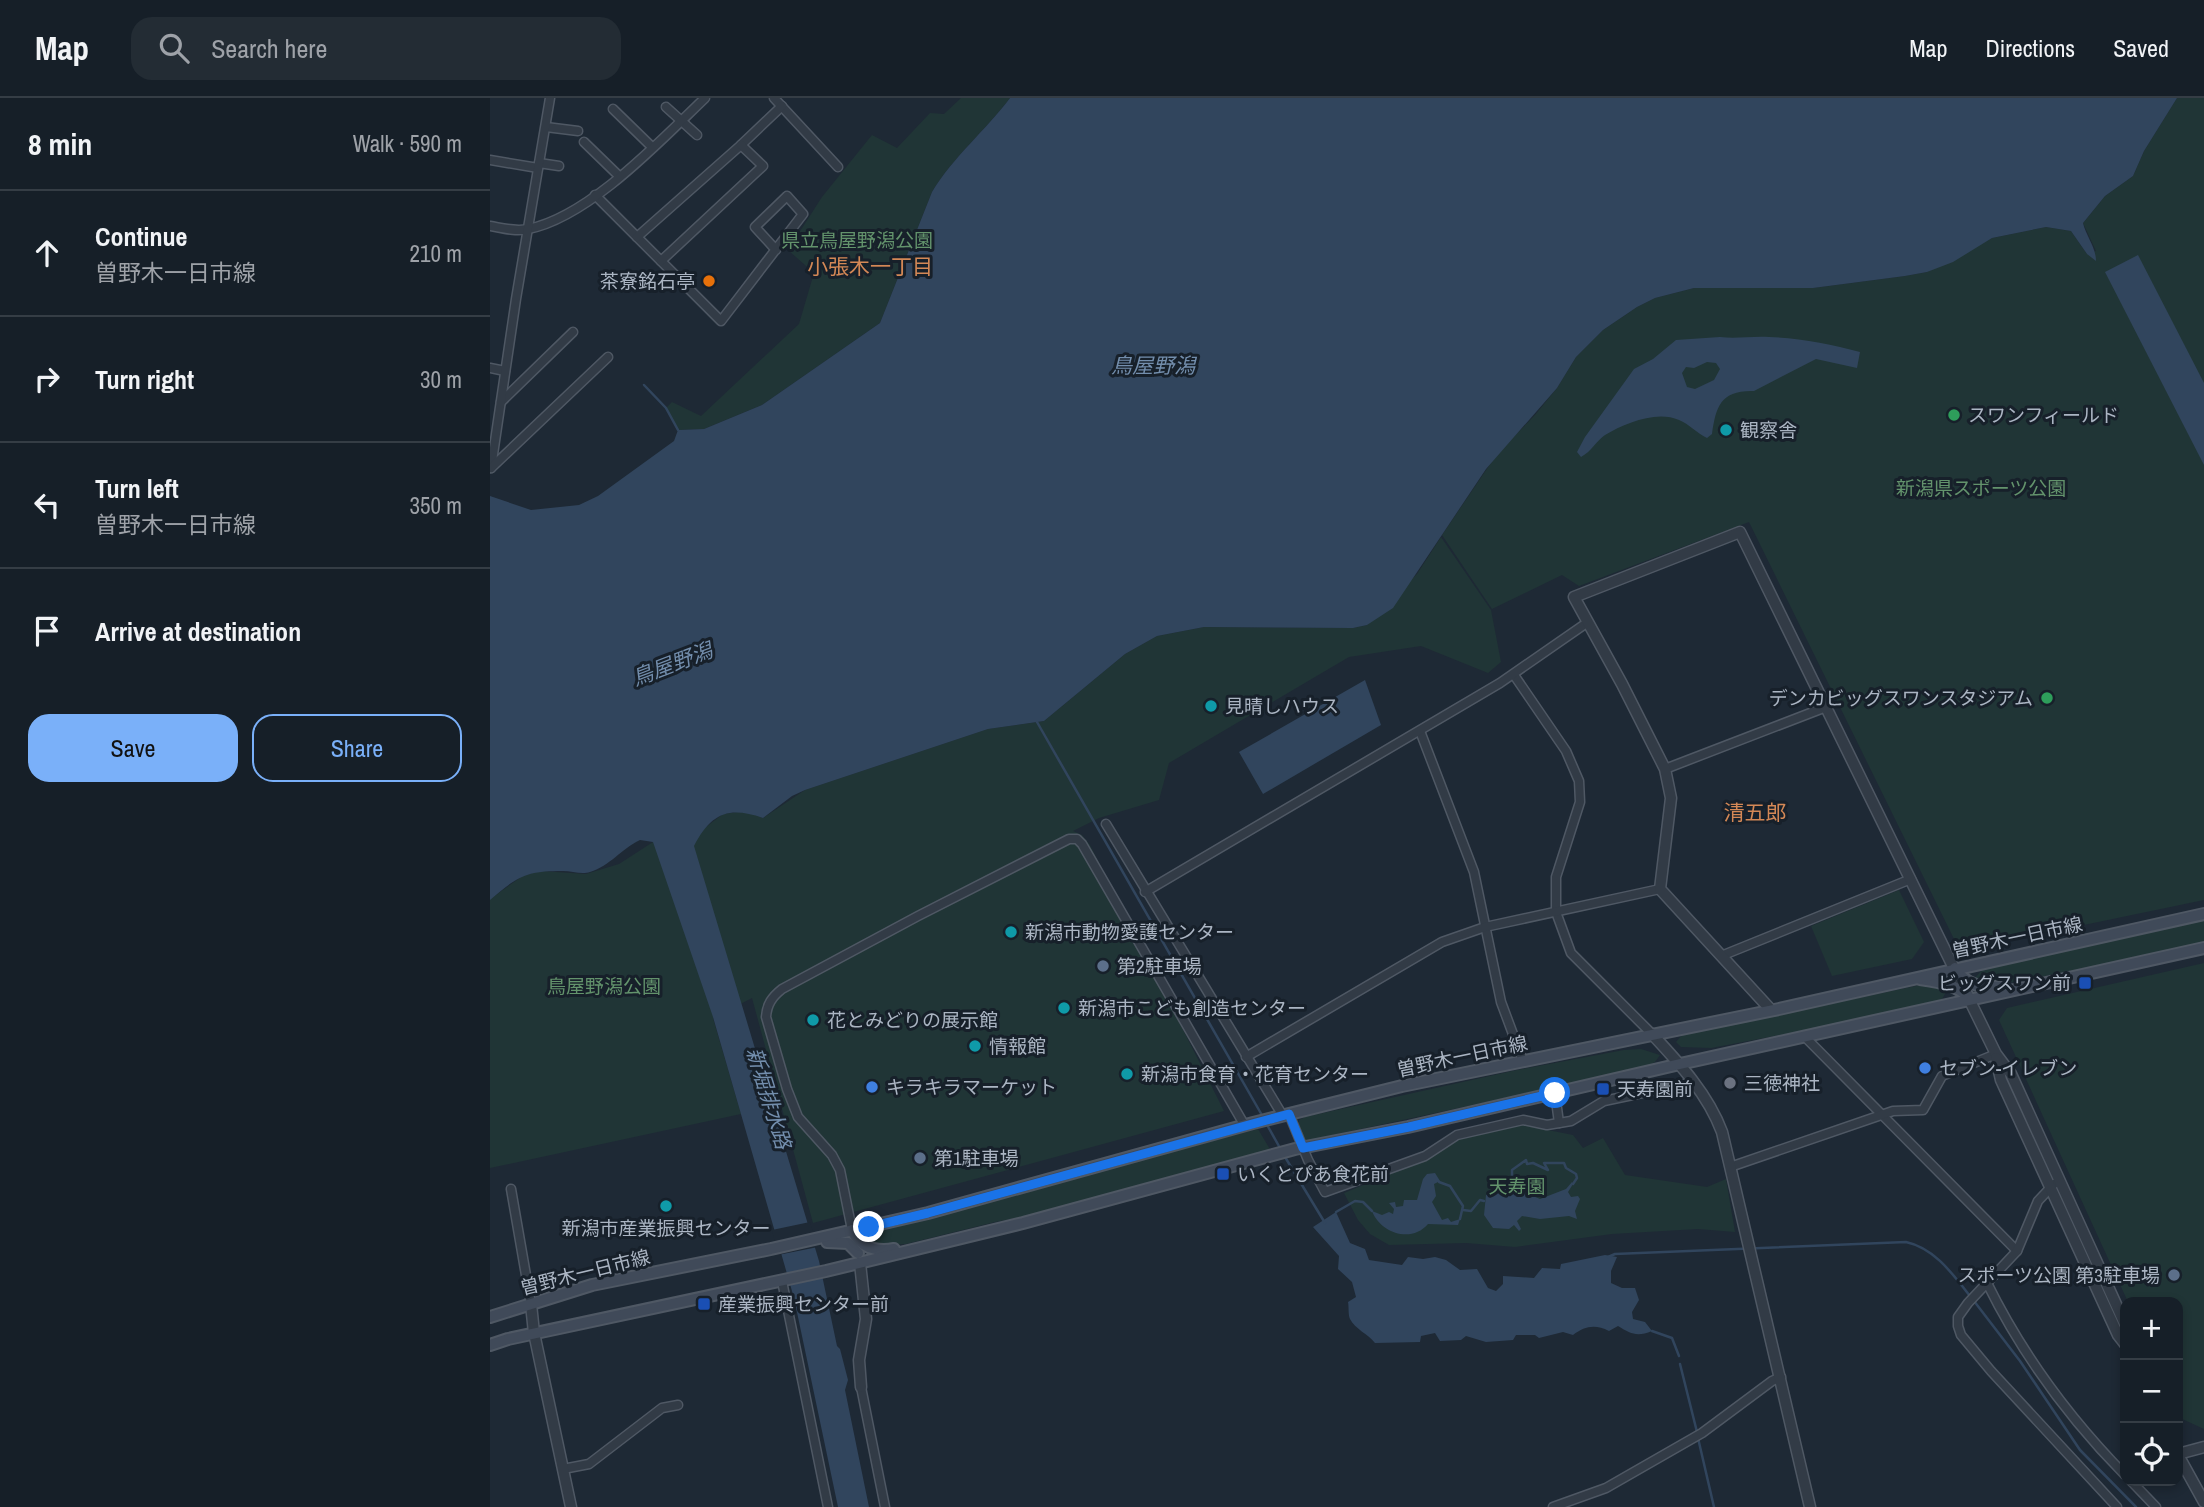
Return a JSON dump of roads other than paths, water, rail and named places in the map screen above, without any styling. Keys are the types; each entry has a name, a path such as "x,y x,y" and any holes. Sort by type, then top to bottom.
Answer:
{"main road":[{"name":"曽野木一日市線","path":"490,1345 534,1333 832,1270 891,1222 1402,1086 1771,1010 2204,914"},
{"name":"曽野木一日市線","path":"490,1317 592,1285 779,1247 816,1242 857,1248 935,1245 1271,1155 1409,1127 2204,948"},
{"path":"1955,968 1959,975 1977,986 2019,989"},
{"path":"1912,978 1947,983 1971,999"},
{"path":"832,1270 874,1231 891,1222"},
{"path":"816,1242 843,1241 857,1248 880,1250 918,1244 935,1245"}],"street":[{"path":"550,98 491,468 608,357"},
{"path":"774,98 838,167"},
{"path":"490,226 509,230 527,229 570,214 619,176 701,99"},
{"path":"637,237 782,106"},
{"path":"666,107 697,135"},
{"path":"613,109 652,147"},
{"path":"546,127 578,131"},
{"path":"584,142 619,176"},
{"path":"661,261 763,166 741,145"},
{"path":"490,160 559,166"},
{"path":"595,195 721,321 776,250 803,214 787,196 755,227 776,250"},
{"path":"501,402 573,332"},
{"path":"490,368 505,371"},
{"path":"1771,1010 1660,889 1671,798 1665,769 1574,597 1740,532 1996,1054 2011,1074 2120,1313"},
{"path":"1145,891 1514,675 1588,622"},
{"path":"1514,675 1566,751 1578,781 1580,802 1556,877 1556,912 1571,953 1680,1064 1718,1121 1810,1507"},
{"path":"1665,769 1826,707"},
{"path":"1420,732 1474,872 1501,1002 1523,1061"},
{"path":"1105,824 1283,1116 1325,1192 1425,1156 1457,1135 1524,1120 1547,1125 1571,1121 1604,1101 1694,1082"},
{"path":"885,1507 861,1387 859,1360 866,1318 857,1248 840,1170 832,1155 804,1126 793,1106 766,1017 769,1003 774,996 782,989 918,916 1069,839 1077,839 1249,1125"},
{"path":"1721,956 1911,879"},
{"path":"1246,1057 1443,943 1485,927 1660,889"},
{"path":"1805,1038 2017,1251"},
{"path":"1730,1167 1893,1111 1923,1110 1942,1076 1996,1054"},
{"path":"1996,1054 2001,1080 2120,1338"},
{"path":"1555,1093 1559,1123"},
{"path":"2059,1179 2038,1201 2017,1251 1968,1303 1958,1317 1958,1326 1961,1335 1991,1371 2117,1507"},
{"path":"510,1189 534,1333 571,1507"},
{"path":"783,1281 828,1507"},
{"path":"1986,1285 2053,1392 2085,1434 2120,1470"},
{"path":"1553,1507 1605,1488 1702,1433 1781,1377"},
{"path":"563,1469 589,1464 662,1408 678,1405"},
{"path":"2183,1453 2204,1447"},
{"path":"2183,1463 2204,1502"},
{"path":"2136,1486 2157,1507"}],"water":[{"name":"鳥屋野潟","path":"1010,98 2177,98 2144,151 2133,176 2105,196 2083,223 2096,261 2087,254 2071,231 2046,227 1992,238 1953,262 1927,272 1813,288 1694,288 1655,298 1637,307 1603,330 1576,357 1557,388 1486,469 1393,608 1367,625 1353,628 1204,627 1157,636 1125,654 1044,721 988,729 805,790 792,796 763,818 731,813 714,819 707,826 694,846 819,1261 837,1346 848,1380 845,1390 869,1507 838,1507 794,1298 713,1017 653,842 640,840 604,866 590,872 550,871 523,876 490,900 490,496 531,510 579,505 598,496 674,441 678,430 704,429 762,405 880,323 932,192 940,179"},
{"path":"2138,255 2204,383 2204,465 2105,272"},
{"path":"1720,337 1780,338 1838,346 1860,352 1857,368 1816,359 1754,391 1734,393 1718,408 1712,434 1707,438 1679,420 1651,417 1631,422 1605,435 1581,457 1577,452 1585,437 1634,369 1653,359 1676,340","holes":["1707,362 1716,363 1720,369 1714,380 1695,389 1687,387 1682,373 1686,367 1694,368"]},
{"path":"1365,680 1381,725 1263,794 1239,752"},
{"path":"1435,1173 1440,1181 1434,1184 1436,1196 1432,1202 1442,1220 1448,1218 1451,1222 1460,1219 1458,1225 1428,1224 1421,1230 1406,1234 1389,1230 1376,1219 1372,1211 1382,1215 1389,1212 1393,1214 1394,1209 1389,1203 1395,1202 1396,1207 1403,1206 1404,1200 1417,1200 1423,1179 1427,1174"},
{"path":"1572,1182 1568,1192 1571,1197 1578,1196 1580,1199 1575,1211 1577,1219 1569,1216 1540,1219 1522,1216 1517,1221 1521,1229 1519,1231 1514,1225 1509,1229 1493,1228 1484,1215 1486,1195 1503,1184 1520,1183 1526,1193 1540,1199 1566,1189"},
{"path":"1336,1212 1350,1243 1365,1249 1369,1260 1402,1265 1408,1257 1435,1257 1446,1260 1460,1270 1477,1269 1488,1288 1496,1291 1503,1284 1503,1276 1534,1278 1542,1268 1560,1269 1561,1264 1605,1255 1617,1257 1611,1271 1611,1283 1622,1288 1635,1288 1639,1300 1632,1312 1633,1319 1645,1322 1652,1331 1638,1334 1618,1326 1609,1331 1590,1327 1573,1335 1563,1332 1539,1338 1535,1335 1516,1335 1513,1340 1486,1342 1466,1336 1461,1340 1440,1341 1435,1333 1421,1336 1420,1342 1375,1343 1350,1319 1348,1302 1356,1297 1352,1282 1338,1269 1339,1256 1313,1227"}],"waterway":[{"path":"644,385 666,408 678,430"},
{"path":"1037,722 1263,1117"},
{"path":"1266,1123 1280,1148"},
{"path":"1285,1157 1325,1223"},
{"path":"1503,1184 1512,1177 1512,1170 1526,1160 1527,1164 1533,1163 1548,1170 1544,1163 1564,1163 1566,1168 1576,1174 1577,1178 1573,1184"},
{"path":"1439,1182 1450,1186 1463,1206 1460,1219"},
{"path":"1463,1210 1471,1211 1480,1200 1484,1201"},
{"path":"1336,1212 1355,1201 1363,1202 1372,1211"},
{"path":"1608,1257 1615,1254 1906,1242 1934,1256 1970,1296"},
{"path":"1974,1301 2020,1361 2080,1450 2136,1507"},
{"path":"1652,1331 1672,1338 1679,1356"},
{"path":"1680,1364 1697,1432"},
{"path":"1698,1438 1714,1507"}],"place":[{"name":"茶寮銘石亭","path":"709,281"},
{"name":"スワンフィールド","path":"1954,415"},
{"name":"観察舎","path":"1726,430"},
{"name":"デンカビッグスワンスタジアム","path":"2047,698"},
{"name":"見晴しハウス","path":"1211,706"},
{"name":"新潟市動物愛護センター","path":"1011,932"},
{"name":"第2駐車場","path":"1103,966"},
{"name":"ビッグスワン前","path":"2085,983"},
{"name":"新潟市こども創造センター","path":"1064,1008"},
{"name":"花とみどりの展示館","path":"813,1020"},
{"name":"情報館","path":"975,1046"},
{"name":"セブン-イレブン","path":"1925,1068"},
{"name":"新潟市食育・花育センター","path":"1127,1074"},
{"name":"三徳神社","path":"1730,1083"},
{"name":"キラキラマーケット","path":"872,1087"},
{"name":"天寿園前","path":"1603,1089"},
{"name":"第1駐車場","path":"920,1158"},
{"name":"いくとぴあ食花前","path":"1223,1174"},
{"name":"新潟市産業振興センター","path":"666,1206"},
{"name":"スポーツ公園 第3駐車場","path":"2174,1275"},
{"name":"産業振興センター前","path":"704,1304"}],"district":[{"name":"小張木一丁目","path":"870,266"},
{"name":"清五郎","path":"1755,812"}],"park label":[{"name":"県立鳥屋野潟公園","path":"857,240"},
{"name":"新潟県スポーツ公園","path":"1981,488"},
{"name":"鳥屋野潟公園","path":"604,986"},
{"name":"天寿園","path":"1517,1186"}],"water label":[{"name":"新堀排水路","path":"769,1098"}]}
